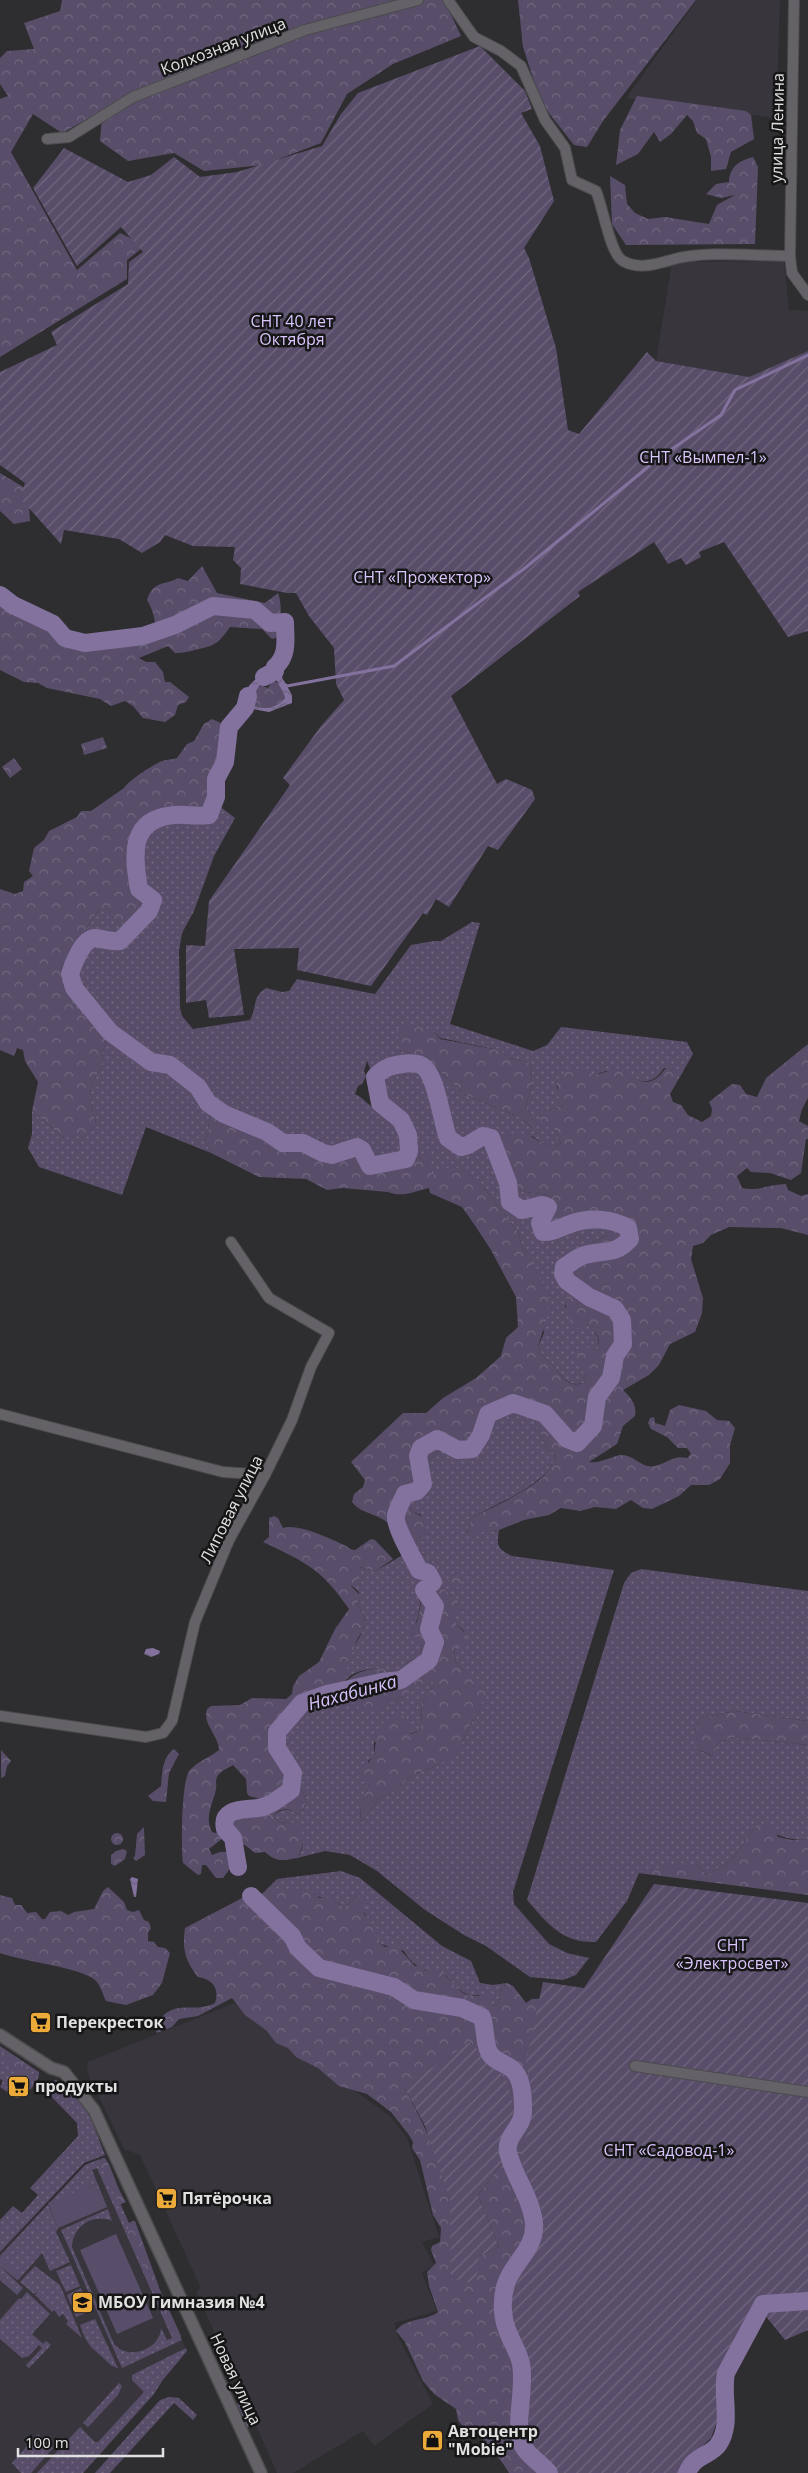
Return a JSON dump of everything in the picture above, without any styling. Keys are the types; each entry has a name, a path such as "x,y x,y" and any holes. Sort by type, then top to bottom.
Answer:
{"street":[{"name":"Колхозная улица","path":"47,139 69,137 133,97 297,33 418,0"},
{"path":"448,0 474,37 501,51 521,66 546,120 565,148 572,180 596,191 604,210 612,249 623,261 638,265 656,265 694,256 790,256"},
{"name":"улица Ленина","path":"794,0 790,256 792,273 808,295"},
{"name":"Липовая улица","path":"0,1716 146,1737 163,1733 172,1721 195,1622 229,1540 265,1475 292,1420 312,1367 329,1333 268,1298 231,1242"},
{"path":"0,1414 224,1472 265,1475"},
{"name":"Новая улица","path":"0,2035 51,2068 64,2072 94,2110 261,2473"},
{"path":"635,2066 808,2092"}],"shaded area":[{"path":"697,0 780,0 776,118 626,98"},
{"path":"784,261 789,310 808,311 808,351 749,377 656,361 672,262"},
{"path":"234,2003 390,2116 407,2138 439,2237 422,2242 434,2265 422,2273 437,2311 394,2323 399,2339 433,2404 374,2446 363,2431 293,2473 277,2473 196,2291 201,2288 140,2155 124,2149 87,2072 88,2062"},
{"name":"МБОУ Гимназия №4","path":"100,2159 187,2351 75,2473 0,2473 0,2253 85,2165"}],"green space":[{"path":"62,0 444,0 461,36 393,64 347,94 321,143 263,165 204,171 174,153 128,161 100,141 102,117 91,117 62,133 33,114 11,152 77,270 120,233 137,241 142,248 127,260 127,279 0,357 0,99 8,96 0,84 0,58 7,51 34,49 24,23 60,11"},
{"path":"518,0 696,0 603,121 587,147 574,145 541,103 523,47"},
{"path":"480,46 525,91 532,109 521,113 540,146 554,201 524,248 529,258 556,348 568,430 579,434 647,352 656,361 749,377 808,351 808,631 788,637 724,542 699,552 701,557 686,565 681,558 668,564 654,542 578,592 580,596 451,696 497,784 506,779 532,790 535,799 498,850 488,846 449,907 436,899 427,915 423,913 371,986 297,970 299,948 234,949 244,1015 209,1018 206,1000 186,1003 186,945 205,946 209,901 290,785 283,778 321,726 344,700 336,684 334,648 309,616 296,593 240,584 241,568 233,560 235,547 193,546 165,535 160,542 142,553 119,539 64,530 61,544 20,498 25,483 0,465 0,372 57,345 51,332 128,284 129,262 143,252 121,227 77,266 33,188 64,148 128,182 151,175 174,157 200,177 237,172 322,146 341,114 358,93"},
{"path":"637,96 746,111 751,115 754,139 731,152 726,169 711,171 711,157 706,139 697,133 693,121 687,115 671,134 660,142 654,132 638,154 616,165 620,130"},
{"path":"753,157 758,167 755,244 626,245 612,224 610,176 625,185 627,204 635,213 648,219 665,217 709,224 717,205 735,195 721,198 706,194 716,184 729,182 733,168 743,160"},
{"path":"0,473 28,490 30,521 14,524 0,511"},
{"path":"202,566 217,593 265,603 278,593 281,632 278,637 272,639 262,629 230,627 220,639 210,646 175,653 168,646 139,658 146,662 155,662 163,672 165,682 170,682 189,697 186,702 178,705 175,715 165,722 143,718 133,706 125,701 111,706 100,699 47,688 38,683 24,682 0,670 0,600 15,611 34,617 54,616 59,619 59,636 68,639 121,640 128,643 136,629 144,629 148,638 154,635 154,617 147,600 153,589 160,584 178,578 188,581"},
{"path":"273,680 282,686 285,698 269,708 250,705 250,696 253,695 260,685 268,688"},
{"path":"212,719 221,723 223,729 222,764 210,778 210,799 204,808 186,811 155,810 135,827 131,850 124,858 130,865 133,885 141,905 131,923 114,922 99,908 69,966 63,964 61,974 67,995 82,1014 107,1039 102,1054 104,1065 94,1079 91,1092 91,1106 96,1122 85,1133 64,1138 32,1111 38,1082 25,1061 23,1050 17,1048 14,1056 0,1050 0,889 15,894 23,891 24,882 33,876 29,871 34,848 44,840 49,831 77,817 81,811 91,811 153,766 164,760 177,758 187,744 194,741 204,724"},
{"path":"103,737 107,748 84,755 81,744"},
{"path":"14,758 22,769 10,778 2,767"},
{"path":"210,799 235,818 214,856 194,911 182,933 179,951 180,1008 182,1016 193,1029 250,1020 257,998 262,991 266,988 282,992 289,991 297,979 375,994 411,945 441,941 472,922 480,923 450,1024 533,1051 547,1045 561,1027 687,1042 693,1054 677,1082 677,1072 664,1068 657,1076 644,1081 615,1071 606,1071 556,1086 561,1095 563,1107 550,1110 553,1128 561,1143 550,1146 532,1136 501,1158 515,1179 517,1189 551,1196 549,1207 562,1233 575,1223 598,1219 610,1228 606,1236 592,1242 573,1270 577,1277 567,1285 568,1297 565,1307 589,1325 594,1331 599,1344 598,1351 578,1364 585,1375 586,1382 580,1384 570,1383 543,1356 539,1349 538,1346 544,1333 530,1261 522,1246 518,1232 485,1189 475,1181 431,1177 431,1162 420,1157 378,1170 366,1170 348,1153 330,1159 316,1156 300,1147 272,1145 261,1134 228,1121 210,1111 208,1133 205,1141 211,1153 146,1127 122,1195 39,1167 28,1148 32,1134 32,1111 64,1138 96,1122 91,1106 91,1092 94,1079 104,1065 102,1054 107,1039 82,1014 67,995 61,974 63,964 68,966 99,908 141,905 133,885 130,865 124,858 129,849 134,830 142,819 149,814 167,809 204,808","holes":["434,1032 440,1038 499,1050 509,1058 531,1063 532,1084 526,1106 539,1134 521,1118 464,1094 436,1068 418,1056 399,1050","367,1061 371,1071 379,1072 375,1077 377,1085 388,1106 380,1111 355,1094 358,1086 362,1084 366,1076 364,1071"]},
{"path":"413,1025 434,1032 440,1039 499,1050 509,1058 531,1063 532,1084 526,1106 540,1135 521,1118 464,1094 436,1068 418,1056 399,1050 397,1030"},
{"path":"808,1044 808,1098 802,1109 799,1121 808,1126 808,1139 806,1139 801,1173 791,1180 770,1173 751,1172 747,1168 737,1176 742,1188 753,1189 786,1184 788,1190 801,1196 808,1194 808,1235 781,1228 729,1227 711,1235 703,1243 693,1246 691,1259 703,1298 702,1313 695,1332 670,1344 659,1365 649,1375 623,1390 634,1405 635,1416 623,1426 617,1444 589,1462 597,1462 622,1455 630,1457 646,1466 655,1466 674,1458 687,1458 691,1454 687,1448 678,1448 667,1437 651,1429 648,1423 650,1418 654,1417 655,1423 665,1426 670,1410 679,1405 706,1411 717,1420 729,1421 735,1428 730,1445 730,1463 720,1479 709,1485 691,1485 679,1496 652,1509 643,1508 631,1500 616,1509 595,1507 580,1511 561,1508 549,1515 524,1520 499,1530 467,1534 471,1518 507,1500 533,1484 544,1476 556,1460 554,1453 547,1449 530,1409 511,1402 481,1419 475,1431 465,1439 453,1447 438,1452 420,1467 418,1480 406,1501 412,1511 421,1517 425,1525 425,1533 417,1539 415,1546 432,1563 441,1587 457,1600 460,1607 456,1615 456,1624 468,1636 464,1645 454,1648 456,1663 486,1692 478,1715 470,1725 459,1750 439,1765 413,1775 393,1792 380,1798 361,1822 360,1807 369,1784 360,1772 374,1756 377,1731 384,1722 395,1714 402,1715 409,1721 411,1734 419,1731 422,1703 434,1684 430,1679 388,1706 376,1709 364,1709 355,1703 339,1702 336,1698 345,1682 352,1676 360,1672 378,1669 397,1672 412,1660 421,1658 422,1651 420,1641 409,1630 417,1622 421,1603 418,1594 420,1576 418,1568 396,1544 397,1538 388,1523 360,1509 352,1502 354,1494 363,1487 365,1480 351,1462 403,1413 426,1413 443,1398 476,1378 501,1356 506,1338 518,1327 516,1297 491,1250 462,1207 430,1193 429,1188 398,1194 343,1188 327,1190 306,1179 259,1177 211,1153 205,1141 208,1133 210,1110 228,1121 261,1134 272,1145 300,1147 316,1156 330,1159 348,1153 356,1154 366,1170 378,1170 428,1155 431,1162 432,1176 444,1168 455,1167 465,1171 485,1189 518,1232 522,1246 548,1292 548,1315 538,1346 540,1352 566,1380 570,1383 580,1384 586,1382 585,1375 573,1358 584,1345 594,1352 598,1351 599,1340 597,1334 589,1326 576,1328 566,1312 567,1285 577,1277 570,1260 592,1242 606,1236 609,1228 598,1219 575,1223 550,1238 544,1231 541,1216 549,1207 551,1196 517,1189 515,1179 501,1158 500,1140 510,1134 519,1133 548,1145 554,1146 561,1143 553,1128 544,1126 540,1119 540,1112 563,1107 557,1079 572,1068 588,1070 593,1076 617,1068 638,1080 648,1082 661,1075 670,1066 677,1072 677,1082 670,1094 673,1102 681,1105 688,1115 702,1122 711,1116 712,1109 709,1102 732,1084 740,1085 746,1094 757,1097 766,1078"},
{"path":"512,1402 530,1409 547,1449 554,1453 556,1460 544,1475 525,1489 471,1518 467,1533 499,1530 498,1540 500,1548 512,1556 614,1570 513,1892 514,1904 549,1944 567,1953 589,1958 576,1975 563,1980 530,1977 486,1946 464,1935 425,1910 377,1871 350,1855 325,1851 297,1858 303,1844 299,1832 293,1823 279,1822 273,1816 279,1811 285,1810 298,1814 303,1811 306,1801 303,1791 294,1788 293,1785 299,1775 296,1770 297,1766 287,1759 275,1755 274,1745 291,1728 298,1712 303,1706 324,1697 344,1675 354,1647 364,1629 365,1619 357,1603 360,1600 359,1592 351,1585 355,1571 359,1567 375,1571 403,1555 411,1561 417,1570 420,1580 420,1602 412,1634 420,1638 422,1647 421,1658 412,1660 397,1672 386,1669 367,1669 355,1673 340,1687 365,1709 388,1706 430,1678 434,1684 422,1703 419,1731 374,1742 374,1757 368,1761 369,1784 360,1807 361,1822 380,1798 393,1792 413,1775 439,1765 463,1741 470,1725 478,1715 485,1692 456,1663 454,1648 464,1631 456,1624 452,1596 441,1587 432,1563 415,1546 417,1539 425,1533 421,1515 412,1511 406,1501 418,1480 420,1467 438,1452 453,1447 475,1431 481,1419"},
{"path":"274,1516 278,1518 283,1528 297,1528 314,1532 353,1550 371,1539 375,1540 393,1559 375,1571 360,1567 355,1571 357,1579 351,1586 362,1597 357,1603 365,1619 363,1624 364,1630 355,1644 344,1676 332,1688 331,1695 303,1706 298,1712 291,1728 274,1745 276,1755 287,1759 297,1766 299,1778 293,1785 294,1788 303,1791 306,1801 303,1811 298,1814 285,1809 273,1816 279,1822 292,1823 300,1829 303,1839 297,1858 280,1860 273,1858 265,1852 255,1853 245,1845 229,1843 226,1838 229,1824 255,1809 261,1810 271,1802 249,1796 246,1779 233,1765 220,1773 216,1779 216,1789 209,1821 212,1832 220,1834 223,1838 209,1849 212,1855 219,1852 229,1853 234,1863 223,1878 216,1878 206,1865 202,1865 201,1874 198,1875 183,1863 182,1814 185,1786 190,1770 196,1764 219,1750 207,1720 207,1709 211,1706 240,1705 252,1698 286,1699 292,1694 293,1686 299,1676 319,1662 335,1629 349,1609 321,1575 302,1561 263,1542 269,1537 269,1518"},
{"path":"641,1569 808,1591 808,1721 735,1711 700,1718 695,1731 695,1748 712,1756 718,1743 733,1737 808,1745 808,1839 794,1839 781,1836 757,1824 732,1860 707,1875 697,1865 639,1873 627,1901 596,1942 584,1941 574,1939 557,1930 527,1900 624,1583 631,1573"},
{"path":"456,1576 462,1582 456,1588 450,1582"},
{"path":"735,1711 808,1721 808,1745 733,1737 718,1743 713,1756 695,1748 695,1731 700,1718"},
{"path":"174,1749 179,1754 169,1773 166,1802 153,1801 148,1796 161,1786 165,1761"},
{"path":"1,1750 11,1761 7,1766 5,1776 1,1778"},
{"path":"757,1824 772,1824 778,1837 792,1840 808,1839 808,1895 638,1873 681,1863 697,1865 707,1875 732,1860"},
{"path":"144,1827 145,1855 136,1861 133,1858 135,1856 137,1834"},
{"path":"115,1833 119,1833 123,1839 119,1845 115,1845 111,1841 111,1837"},
{"path":"123,1849 127,1851 125,1859 115,1866 111,1864 111,1855"},
{"path":"341,1871 360,1878 442,1946 471,1961 480,1983 493,1985 507,1983 502,1988 498,2004 494,2006 479,1995 470,1996 456,1988 447,1976 417,1966 404,1951 380,1944 356,1896 344,1907 325,1898 315,1896 264,1892 277,1879"},
{"name":"СНТ «Садовод-1»","path":"654,1884 808,1903 808,2330 785,2340 756,2304 723,2366 717,2393 718,2419 711,2438 688,2459 682,2473 553,2473 532,2445 529,2430 530,2369 516,2336 509,2311 513,2291 541,2237 543,2225 541,2208 522,2162 521,2148 530,2128 532,2110 532,2093 526,2062 543,1982 584,1988"},
{"path":"108,1887 124,1902 127,1910 133,1912 139,1910 144,1920 149,1922 151,1928 148,1933 148,1941 154,1942 158,1947 165,1948 170,1953 162,1983 153,1995 126,2005 106,2001 97,1982 88,1976 65,1968 0,1953 0,1895 12,1898 15,1905 21,1905 27,1913 36,1912 42,1919 45,1919 50,1912 61,1911 68,1915 74,1912 94,1909 103,1891"},
{"path":"264,1892 314,1892 319,1898 327,1897 344,1907 356,1896 363,1898 366,1906 364,1914 375,1927 380,1944 385,1947 396,1945 415,1966 420,1966 426,1971 432,1968 442,1972 457,1988 467,1995 488,1996 494,2006 498,2004 502,1988 507,1983 513,1986 526,2003 532,1999 559,1998 553,2213 509,2318 519,2332 564,2473 509,2473 477,2433 466,2431 458,2420 456,2409 434,2394 423,2381 405,2342 396,2331 410,2321 438,2312 429,2286 427,2272 436,2263 431,2250 432,2246 440,2242 441,2228 433,2215 420,2160 412,2148 413,2142 391,2112 367,2094 339,2086 318,2068 296,2057 288,2048 276,2043 267,2031 245,2015 232,1998 198,2016 179,2019 172,2027 157,2033 154,2028 161,2018 175,2009 207,2006 215,2003 216,1989 214,1985 198,1977 187,1960 184,1949 185,1928 244,1897 255,1899","holes":["404,2087 516,2117 500,2142 502,2163 478,2195 499,2247 479,2256 451,2236 451,2205 443,2172 432,2143"]},
{"path":"470,2042 506,2079 516,2117 500,2142 502,2163 478,2195 499,2247 479,2256 476,2283 451,2279 450,2200 425,2126 404,2087"},
{"path":"0,2046 39,2072 35,2084 20,2097 16,2098 0,2087 3,2081 0,2079"},
{"path":"0,2051 16,2057 28,2071 20,2076 15,2074 11,2065 0,2061"},
{"path":"56,2080 75,2093 82,2102 93,2123 105,2155 84,2163 0,2252 0,2220 13,2206 22,2213 38,2195 30,2188 78,2136 77,2123 45,2090 49,2083"},
{"path":"102,2158 105,2158 108,2163 126,2202 119,2205 99,2162"},
{"path":"100,2159 182,2340 122,2368 61,2230 108,2209 112,2221 98,2219 85,2223 76,2233 72,2247 114,2344 127,2352 142,2351 155,2342 161,2328 167,2340 172,2338 97,2168 92,2170 107,2207 105,2208 95,2184 49,2204 85,2165"},
{"path":"95,2184 105,2208 58,2228 48,2203"},
{"path":"48,2204 58,2228 56,2232 70,2262 50,2271 42,2253 19,2279 0,2261 0,2256"},
{"path":"135,2221 160,2290 181,2336 175,2341 128,2234 128,2224"},
{"path":"116,2234 153,2318 117,2334 80,2250"},
{"path":"0,2259 20,2276 20,2279 17,2280 0,2266"},
{"path":"71,2265 80,2286 66,2292 56,2271"},
{"path":"0,2266 23,2288 17,2295 0,2280"},
{"path":"35,2266 60,2285 82,2338 66,2324 68,2321 63,2314 59,2317 44,2297 37,2292 34,2294 20,2282"},
{"path":"81,2288 91,2311 76,2317 67,2295"},
{"path":"39,2290 55,2307 55,2310 52,2312 35,2295"},
{"path":"27,2292 50,2314 32,2334 43,2344 46,2341 51,2345 29,2368 26,2365 42,2348 39,2345 29,2356 22,2358 0,2339 0,2320 19,2298 21,2299"},
{"path":"95,2319 118,2368 112,2366 91,2347 85,2338 80,2325"},
{"path":"186,2348 187,2351 162,2381 154,2394 83,2473 37,2473 80,2427 95,2442 98,2442 144,2392 132,2380 132,2375"},
{"path":"119,2383 122,2386 118,2395 88,2427 83,2423"},
{"path":"169,2397 179,2398 197,2415 193,2420 174,2403 110,2473 95,2473 160,2400"},
{"path":"239,2401 245,2401 256,2416 254,2427 247,2427 237,2404"},
{"path":"38,2434 53,2448 31,2473 21,2473 12,2463"}],"water":[{"path":"281,662 279,672 292,695 292,703 269,712 252,709 248,715 240,717 243,700 248,688 257,678 272,671 274,665","holes":["271,674 275,676 285,698 270,708 251,705 250,696 253,696 261,683"]},
{"path":"222,768 225,770 224,779 218,785 216,797 210,799 208,782 210,774"},
{"path":"153,1648 160,1651 159,1654 151,1657 144,1654 146,1649"},
{"path":"132,1877 138,1879 136,1897 134,1897 130,1879"}],"waterway":[{"path":"284,684 287,686 394,666 525,568 659,458 721,415 735,390 808,355"},
{"name":"Нахабинка","path":"0,595 13,605 53,624 65,638 85,643 143,636 175,625 213,606 255,610 270,623 285,622 284,652 275,667 275,671 264,677"},
{"name":"Нахабинка","path":"238,1867 233,1838 225,1829 225,1821 227,1816 237,1810 267,1806 291,1790 293,1773 277,1748 277,1732 302,1703 327,1694 382,1682 401,1680 429,1660 435,1642 429,1629 435,1606 424,1590 433,1582 428,1573 419,1570 396,1521 398,1508 405,1494 417,1491 423,1484 418,1456 421,1448 437,1439 458,1450 472,1449 481,1435 488,1414 513,1403 545,1414 567,1439 577,1443 593,1426 597,1397 611,1378 615,1356 623,1344 622,1320 615,1309 589,1297 567,1281 563,1274 564,1267 582,1256 619,1248 630,1239 628,1228 607,1220 585,1220 553,1231 543,1232 540,1223 548,1207 542,1205 522,1210 510,1202 508,1183 491,1138 483,1136 461,1147 448,1138 433,1082 425,1068 420,1065 411,1063 394,1066 384,1069 375,1077 380,1103 401,1120 408,1135 409,1151 406,1159 370,1166 362,1150 357,1147 332,1155 323,1153 303,1143 283,1143 267,1132 224,1114 208,1103 198,1087 170,1065 151,1062 110,1032 74,988 70,974 73,964 86,942 95,938 120,941 149,911 153,900 139,889 136,864 137,841 142,831 149,823 159,818 174,815 209,815 216,797 216,779 225,762 229,727 245,708 248,696"},
{"name":"Нахабинка","path":"251,1896 292,1936 298,1948 319,1968 394,1987 414,2000 462,2008 482,2017 490,2054 497,2061 511,2068 518,2077 522,2094 523,2116 509,2141 508,2152 530,2204 534,2232 528,2248 509,2276 506,2284 503,2296 504,2321 521,2364 520,2438 525,2450 549,2473"},
{"name":"Нахабинка","path":"687,2473 698,2459 715,2449 722,2437 726,2419 726,2373 763,2304 808,2301"}],"place":[{"name":"Перекресток","path":"40,2022"},
{"name":"продукты","path":"19,2086"},
{"name":"Пятёрочка","path":"166,2198"},
{"name":"МБОУ Гимназия №4","path":"82,2302"},
{"name":"Автоцентр \"Mobie\"","path":"432,2440"}],"park label":[{"name":"СНТ 40 лет Октября","path":"292,330"},
{"name":"СНТ «Вымпел-1»","path":"703,457"},
{"name":"СНТ «Прожектор»","path":"422,577"},
{"name":"СНТ «Электросвет»","path":"732,1954"}]}
